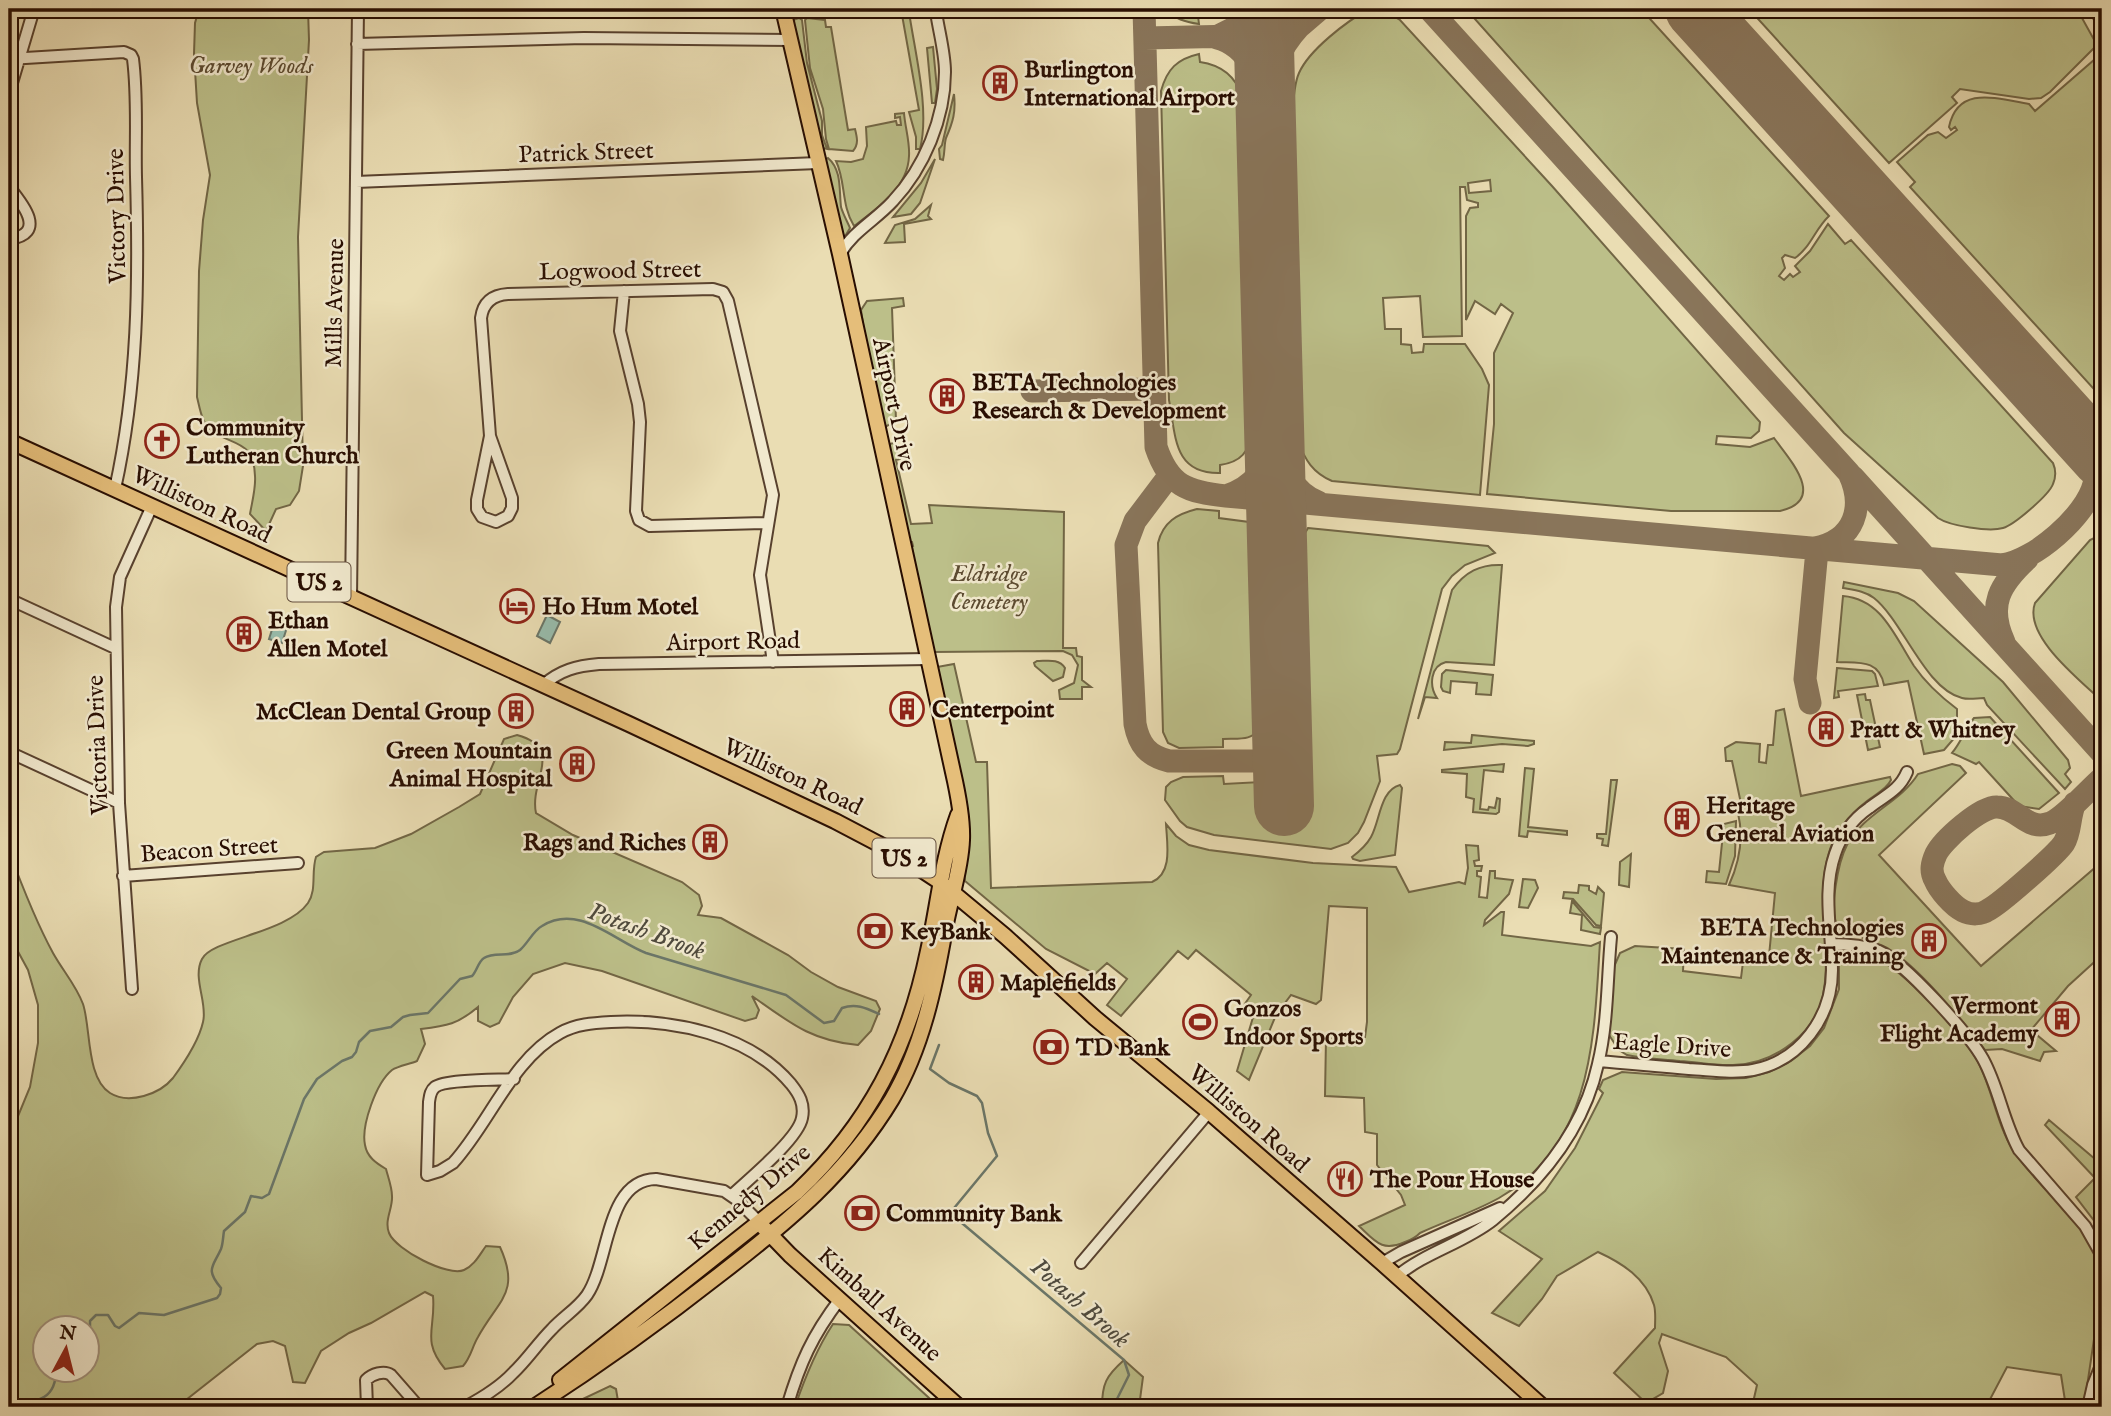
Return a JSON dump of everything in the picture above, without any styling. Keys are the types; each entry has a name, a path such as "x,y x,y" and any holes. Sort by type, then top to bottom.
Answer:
{"main road":[{"name":"Airport Drive","path":"783,9 960,810 962,843 946,886"},
{"name":"Williston Road","path":"9,441 543,685 884,846 946,886 1095,1018 1209,1112 1397,1276 1543,1407"},
{"name":"Kennedy Drive","path":"527,1407 760,1223 817,1173 883,1086 909,1025 946,886"},
{"name":"Kennedy Drive","path":"534,1407 624,1347 771,1236 813,1199 859,1149 892,1098 918,1041 937,978 946,886"},
{"path":"920,985 930,1002"},
{"name":"Kimball Avenue","path":"760,1223 959,1407"}],"street":[{"path":"9,93 13,60 34,9"},
{"name":"Mills Avenue","path":"351,597 358,9"},
{"path":"839,254 850,237 873,220 911,180 932,136 940,108 945,72 936,12"},
{"path":"357,44 584,38 791,40"},
{"name":"Victory Drive","path":"13,60 119,52 128,53 133,60 137,337 133,380 115,489"},
{"name":"Patrick Street","path":"356,182 818,163"},
{"path":"9,187 26,209 29,221 21,236 9,239"},
{"name":"Logwood Street","path":"490,436 476,505 482,517 496,522 508,516 513,503 490,436 481,318 483,308 489,300 502,294 713,289 723,292 727,298 771,486 773,503 760,575 773,662"},
{"path":"624,291 620,331 640,422 636,511 639,520 650,526 768,523"},
{"name":"Victoria Drive","path":"132,989 119,803 116,596 120,577 152,506"},
{"path":"9,599 115,648"},
{"name":"Airport Road","path":"543,685 572,667 599,664 928,659"},
{"path":"9,752 119,803"},
{"name":"Eagle Drive","path":"1599,1061 1727,1072 1752,1070 1774,1063 1797,1049 1810,1035 1825,1009 1832,979 1829,885 1838,845 1866,809 1899,786 1907,772"},
{"name":"Beacon Street","path":"123,876 298,863"},
{"path":"1397,1276 1423,1257 1479,1230 1550,1164 1566,1141 1585,1106 1599,1061 1611,937"},
{"path":"1831,944 1868,947 1890,957 1965,1035 1983,1060 2011,1136 2019,1150 2085,1226 2102,1256"},
{"path":"514,1079 446,1083 435,1087 429,1102 427,1175 447,1168 459,1157 514,1079 549,1040 559,1033 583,1024 636,1021 676,1025 741,1047 766,1062 785,1078 799,1095 803,1115 799,1128 790,1140 732,1195"},
{"path":"1081,1263 1209,1112"},
{"path":"465,1407 508,1379 540,1340 583,1300 597,1277 621,1198 634,1185 656,1179 708,1187 732,1195 760,1223"},
{"path":"1382,1263 1509,1204"},
{"path":"787,1407 799,1367 811,1340 840,1298"},
{"path":"2088,1407 2102,1363"},
{"path":"367,1407 366,1380 385,1373 391,1375 419,1407"}],"green space":[{"name":"Garvey Woods","path":"199,9 308,9 309,40 298,237 303,466 299,491 290,505 276,509 266,531 250,514 255,481 251,456 242,446 209,429 197,397 199,271 210,175 197,103 194,54 195,23"},
{"path":"1165,9 1221,9 1198,16 1199,24 1180,20"},
{"path":"1369,9 1381,9 1400,20 1552,186 1760,422 1759,431 1751,438 1717,436 1716,444 1750,447 1774,438 1801,478 1801,498 1794,506 1780,511 1671,511 1487,494 1494,424 1494,353 1513,313 1501,304 1495,314 1475,301 1466,320 1466,216 1470,208 1478,207 1478,203 1467,200 1465,187 1460,187 1462,336 1423,337 1420,296 1383,298 1385,329 1401,329 1401,344 1411,345 1412,353 1423,352 1424,344 1465,344 1482,369 1489,385 1480,495 1332,481 1310,465 1298,441 1292,147 1294,97 1299,73 1311,55","holes":["1490,180 1491,191 1469,193 1468,183"]},
{"path":"1466,9 1641,9 1829,216 1800,254 1795,258 1785,255 1782,258 1785,268 1779,276 1784,280 1790,274 1793,277 1800,272 1795,266 1810,251 1828,224 1845,244 1851,240 2053,463 2055,479 2050,489 2023,516 2003,528 1970,528 1938,518 1844,433"},
{"path":"1749,9 2077,9 2097,45 2041,98 2029,99 1960,89 1952,97 1957,103 1889,163"},
{"path":"909,12 922,99 923,134 920,149 916,149 916,137 909,112 919,110 902,15 908,16"},
{"path":"793,20 802,20 807,63 827,149 822,148"},
{"path":"805,20 825,20 826,27 831,27 848,130 855,129 857,143 853,151 829,149 823,109 810,68"},
{"path":"933,47 937,89 935,103 932,103 927,48"},
{"path":"2102,53 2102,398 1910,187 1915,182 1897,162 1928,135 1938,132 1946,138 1957,130 1955,127 1951,130 1949,127 1954,113 1970,100 2005,99 2029,104 2035,111"},
{"path":"1199,54 1200,62 1226,72 1242,96 1252,432 1243,455 1220,465 1220,473 1205,472 1185,460 1176,439 1169,400 1161,91 1174,66"},
{"path":"954,94 955,106 943,160 940,159 939,149"},
{"path":"904,113 909,151 903,178 890,197 854,226 847,210 836,161 851,162 863,159 867,146 866,127 896,121 897,125 901,125 900,117 895,118 895,114"},
{"path":"828,158 838,174 841,207 850,228 844,238 825,160"},
{"path":"935,159 920,203 911,214 893,217 921,183"},
{"path":"931,205 928,216 931,219 904,224 905,242 885,243 895,225 915,219"},
{"path":"903,298 904,306 892,308 896,421 885,427 868,358 861,310 867,301"},
{"name":"Eldridge Cemetery","path":"887,445 897,445 900,459 896,460 911,524 932,523 929,505 1064,512 1063,648 1076,648 1077,656 1082,657 1082,680 1091,687 1082,687 1082,699 1060,699 1059,690 1074,683 1078,665 1072,655 1063,651 933,652 909,547 913,546 912,542 908,542"},
{"path":"1197,509 1219,511 1219,518 1249,522 1254,535 1259,727 1249,737 1223,739 1223,747 1179,748 1168,743 1163,732 1158,543 1167,524 1183,513"},
{"path":"1308,528 1488,546 1495,553 1465,565 1442,589 1400,749 1397,754 1377,756 1380,781 1364,822 1348,843 1331,849 1214,835 1187,827 1165,800 1166,787 1183,777 1223,776 1224,784 1261,782 1261,807 1307,804 1301,540"},
{"path":"2102,534 2102,701 2045,643 2037,629 2034,616 2035,603 2090,540"},
{"path":"1502,565 1494,665 1441,664 1432,677 1437,698 1425,697 1418,719 1452,590 1462,578 1474,570"},
{"path":"1844,582 1898,593 1914,601 2003,682 2068,760 2070,768 2065,774 2071,782 2065,789 1987,705 1984,698 1965,699 1949,692 1926,668 1885,609 1867,594 1843,588"},
{"path":"1843,596 1868,604 1878,612 1923,678 1957,709 1957,735 1944,750 1924,754 1908,681 1884,685 1878,671 1867,664 1837,662"},
{"path":"1037,661 1060,663 1065,668 1063,677 1053,681 1035,666"},
{"path":"954,664 976,762 987,762 991,888 1152,882 1159,878 1166,865 1166,824 1176,836 1189,845 1209,850 1313,863 1396,867 1409,892 1459,882 1465,884 1468,868 1466,845 1478,846 1479,860 1474,861 1475,866 1482,866 1481,871 1477,871 1477,876 1481,877 1479,897 1487,898 1490,871 1495,871 1495,878 1513,880 1509,894 1485,920 1484,925 1504,912 1502,935 1591,946 1600,942 1595,1014 1583,1085 1571,1118 1554,1149 1530,1175 1499,1198 1397,1245 1385,1246 1375,1241 1359,1226 1405,1205 1401,1195 1377,1165 1377,1134 1365,1132 1364,1098 1325,1096 1326,1038 1365,1037 1367,908 1329,906 1321,1000 1316,1004 1291,995 1276,1015 1249,1080 1237,1071 1254,1014 1244,1005 1251,995 1196,950 1188,959 1178,951 1121,1016 1107,1005 1127,979 1107,963 1095,974 1046,949 965,881 937,667"},
{"path":"1837,668 1872,671 1878,686 1838,691 1839,697 1834,698"},
{"path":"1446,670 1493,675 1491,695 1476,694 1477,683 1451,681 1450,693 1443,691 1442,674"},
{"path":"1865,694 1866,700 1870,700 1880,747 1868,750 1857,695"},
{"path":"1784,709 1801,796 1890,777 1891,780 1849,819 1830,848 1823,889 1826,972 1820,1005 1814,1019 1804,1032 1779,1052 1749,1063 1720,1065 1627,1055 1619,1050 1609,1035 1613,969 1620,953 1635,946 1684,949 1683,971 1741,978 1744,954 1769,956 1775,893 1729,885 1740,850 1738,813 1743,813 1732,761 1726,761 1725,748 1736,742 1760,744 1759,762 1766,763 1768,745 1773,745 1776,711"},
{"path":"1990,717 2059,793 2039,809 2019,806 1979,762 1976,764 1952,753 1974,718"},
{"path":"517,735 531,741 539,748 542,757 535,801 536,813 573,835 682,882 699,895 702,906 698,915 721,918 788,955 838,987 876,1001 880,1009 871,1031 858,1045 841,1043 801,1029 752,996 759,1010 756,1018 745,1021 602,971 565,963 533,974 513,997 499,1023 490,1027 478,1021 478,1007 452,1023 421,1029 425,1044 417,1061 392,1070 386,1076 375,1094 365,1127 364,1137 368,1153 386,1169 392,1193 389,1233 401,1247 435,1266 456,1271 471,1266 486,1246 500,1247 506,1263 508,1286 463,1366 445,1369 433,1350 433,1296 425,1292 321,1351 305,1383 293,1382 285,1346 273,1341 257,1344 177,1407 9,1407 9,1138 30,1087 38,1043 38,1005 28,970 9,935 9,851 40,928 83,1004 93,1065 102,1086 118,1096 135,1098 152,1093 167,1084 198,1036 204,1015 199,982 202,959 220,946 268,929 298,913 311,898 316,857 324,852 375,848 411,834 480,794 504,739"},
{"path":"1472,735 1534,741 1534,744 1502,744 1444,750 1445,742 1471,743"},
{"path":"1504,764 1503,772 1484,770 1480,809 1495,808 1497,798 1500,799 1499,812 1496,814 1473,812 1474,799 1466,797 1467,774 1442,772 1442,770"},
{"path":"1952,764 1960,766 1966,773 1879,855 1981,966 2097,866 2102,872 2102,955 2068,986 2031,1030 2056,1051 2044,1052 2040,1061 2002,1049 1985,1050 1940,996 1902,958 1884,946 1841,930 1836,921 1834,900 1838,874 1844,852 1854,834 1902,793 1918,774"},
{"path":"1525,768 1534,769 1528,827 1567,831 1567,835 1528,831 1527,837 1519,836"},
{"path":"1611,780 1617,780 1608,846 1602,845 1603,839 1597,838 1597,834 1606,834"},
{"path":"1400,785 1402,788 1395,855 1360,861 1353,859 1371,837 1384,799 1393,788"},
{"path":"1736,821 1735,856 1726,884 1706,882 1707,871 1719,872 1724,824"},
{"path":"1631,854 1629,887 1619,885 1620,862"},
{"path":"1523,879 1535,880 1538,888 1528,908 1519,907"},
{"path":"1579,885 1589,886 1589,890 1596,894 1598,887 1604,893 1601,926 1596,925 1573,899 1563,898 1564,892 1578,893"},
{"path":"1572,901 1594,927 1601,928 1600,934 1581,930 1582,915 1570,913"},
{"path":"1856,955 1876,959 1897,972 1924,996 1951,1026 1980,1066 2013,1150 2068,1212 2092,1246 2099,1264 2102,1285 2084,1407 2066,1407 2061,1375 2007,1367 1986,1407 1752,1407 1757,1385 1726,1357 1662,1334 1659,1343 1668,1371 1663,1393 1646,1403 1614,1373 1655,1328 1654,1305 1639,1279 1616,1261 1598,1252 1557,1276 1519,1326 1492,1313 1542,1259 1499,1231 1545,1191 1575,1148 1603,1093 1599,1089 1603,1080 1622,1072 1716,1079 1746,1078 1769,1072 1791,1061 1810,1046 1824,1028 1839,989 1841,960"},
{"path":"2049,1120 2102,1165 2102,1231 2076,1197 2095,1178 2045,1125"},
{"path":"833,1324 849,1325 939,1407 795,1407 811,1364"},
{"path":"1124,1360 1143,1377 1139,1407 1102,1407 1106,1381"},
{"path":"610,1386 616,1389 619,1407 566,1407"}],"shaded area":[{"path":"547,615 560,622 550,643 537,636"},
{"path":"276,617 289,621 282,643 269,639"}],"waterway":[{"name":"Potash Brook","path":"102,1315 108,1315 119,1328 139,1313 164,1315 217,1298 221,1288 213,1276 212,1268 222,1247 224,1231 245,1212 251,1196 262,1198 269,1194 304,1099 317,1079 352,1057 359,1042 370,1031 391,1027 403,1017 428,1013 460,979 472,976 484,958 520,950 539,928 556,920 583,921 646,953 786,995 824,1023 834,1021 842,1008 852,1006 879,1014"},
{"name":"Potash Brook","path":"939,1045 930,1069 949,1083 977,1096 982,1103 988,1133 997,1156 950,1213 1124,1360 1129,1375 1113,1407"},
{"name":"Potash Brook","path":"11,1407 14,1401 31,1401 44,1397 54,1384"}],"taxiway":[{"path":"1144,9 1156,447 1167,471 1181,485 1200,492 1226,496 2002,565 2015,562 2043,546 2081,510 2095,479 2091,445"},
{"path":"1218,36 1238,26 1251,9"},
{"path":"1145,38 1281,35 1299,27 1320,9"},
{"path":"1429,9 1849,473 1856,498 1853,520 1848,530 1839,538 1815,548"},
{"path":"2100,9 2102,13"},
{"path":"1267,103 1277,62 1285,45 1299,27"},
{"path":"1217,38 1228,42 1245,56 1256,75 1266,108"},
{"path":"1032,391 1154,389"},
{"path":"1226,496 1252,482 1263,467 1270,449 1274,410 1278,444 1286,471 1302,493 1318,502"},
{"path":"1169,476 1135,521 1126,545 1135,724 1139,738 1150,753 1169,761 1261,761 1276,748 1282,716"},
{"path":"1853,477 2102,753"},
{"path":"1255,499 1272,515 1278,552"},
{"path":"1810,703 1805,679 1817,550"},
{"path":"2004,642 1997,617 1999,596 2003,586 2027,559"},
{"path":"2075,803 2073,808 2069,829 2064,843 2015,889 1985,912 1976,914 1963,911 1943,893 1933,877 1933,864 1940,848 1954,833 1982,812 1990,808 2004,808 2035,824 2050,823 2102,778"}],"runway":[{"path":"1263,9 1284,806"},
{"path":"1695,9 2102,458"}],"tunnel":[{"path":"914,9 915,15"}],"place":[{"name":"Burlington International Airport","path":"1000,83"},
{"name":"BETA Technologies Research & Development","path":"947,396"},
{"name":"Community Lutheran Church","path":"162,441"},
{"name":"Ho Hum Motel","path":"517,606"},
{"name":"Ethan Allen Motel","path":"244,634"},
{"name":"Centerpoint","path":"907,709"},
{"name":"McClean Dental Group","path":"516,711"},
{"name":"Pratt & Whitney","path":"1826,729"},
{"name":"Green Mountain Animal Hospital","path":"577,764"},
{"name":"Heritage General Aviation","path":"1682,819"},
{"name":"Rags and Riches","path":"710,842"},
{"name":"KeyBank","path":"875,931"},
{"name":"BETA Technologies Maintenance & Training","path":"1929,941"},
{"name":"Maplefields","path":"976,982"},
{"name":"Vermont Flight Academy","path":"2062,1019"},
{"name":"Gonzos Indoor Sports","path":"1200,1022"},
{"name":"TD Bank","path":"1051,1047"},
{"name":"The Pour House","path":"1345,1179"},
{"name":"Community Bank","path":"862,1213"}]}
